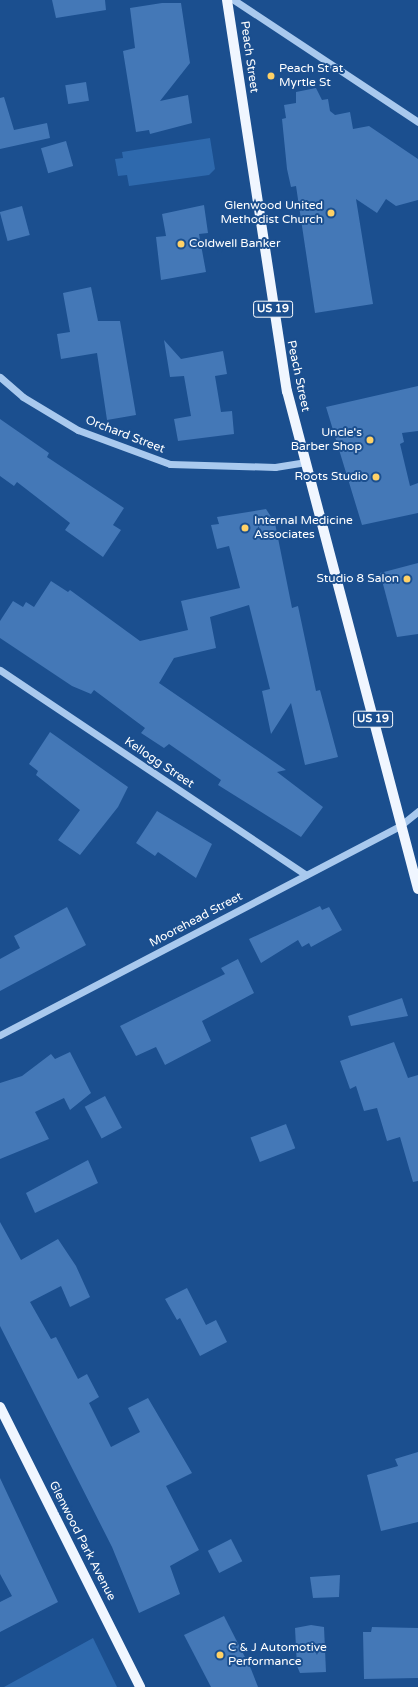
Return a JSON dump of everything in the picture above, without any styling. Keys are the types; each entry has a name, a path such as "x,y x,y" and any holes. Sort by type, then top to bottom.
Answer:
{"main road":[{"name":"Peach Street","path":"228,0 279,356 305,462 418,889"},
{"name":"Glenwood Park Avenue","path":"0,1407 140,1687"}],"street":[{"path":"234,0 418,122"},
{"name":"Orchard Street","path":"0,377 29,400 78,430 170,464 275,467 305,462"},
{"name":"Kellogg Street","path":"0,670 306,875"},
{"name":"Moorehead Street","path":"0,1035 401,825 418,812"}],"shaded area":[{"path":"210,138 215,169 209,175 129,186 127,175 118,176 115,159 123,158 122,152"},
{"path":"93,1638 117,1687 4,1687"}],"building":[{"path":"52,0 105,0 106,10 56,18"},
{"path":"162,3 181,3 190,63 160,101 188,95 192,123 150,134 149,130 136,132 123,51 135,48 130,8"},
{"path":"86,82 89,101 68,104 65,85"},
{"path":"316,88 322,100 328,99 330,111 335,115 350,112 353,129 369,126 418,159 418,200 396,206 386,199 377,213 356,199 373,304 315,313 296,186 291,187 287,169 282,119 286,118 284,105 296,103 296,92"},
{"path":"4,97 14,130 47,123 50,138 0,149 0,98"},
{"path":"66,141 73,166 48,173 41,148"},
{"path":"204,205 208,233 199,234 206,272 161,280 156,237 166,236 162,214"},
{"path":"22,206 30,235 8,241 0,212"},
{"path":"91,287 98,321 120,321 136,415 107,420 97,353 61,359 57,334 70,332 63,293"},
{"path":"164,340 181,359 223,351 227,374 215,376 221,412 232,411 234,434 178,441 174,419 191,416 184,376 170,377"},
{"path":"418,386 418,431 402,433 404,442 400,444 410,486 418,483 418,513 362,525 326,407"},
{"path":"0,419 49,453 47,457 124,508 113,525 121,530 103,557 65,530 70,523 17,482 14,486 0,476"},
{"path":"266,509 275,523 292,608 298,606 316,691 320,690 338,757 305,765 291,703 271,734 262,691 270,689 249,605 210,617 216,648 174,658 159,683 286,770 277,772 323,807 301,837 218,785 221,780 169,744 164,748 141,733 145,728 94,690 91,694 72,686 0,638 0,621 13,601 23,607 26,602 34,607 51,581 68,592 70,590 140,641 188,630 181,601 240,588 229,546 217,549 211,525 219,524 217,517"},
{"path":"418,563 418,634 397,637 380,573"},
{"path":"50,732 128,787 118,807 80,855 58,840 80,810 36,775 38,771 29,764"},
{"path":"157,811 212,844 196,878 158,852 155,856 136,843"},
{"path":"320,906 322,910 329,907 342,930 311,947 309,943 302,947 298,940 261,963 249,939"},
{"path":"67,907 86,945 0,991 0,959 20,948 14,936"},
{"path":"238,959 254,993 202,1021 211,1041 165,1065 156,1047 136,1056 120,1026 225,974 221,968"},
{"path":"402,998 408,1016 351,1026 348,1016"},
{"path":"394,1042 408,1078 418,1075 418,1181 413,1182 400,1137 387,1141 377,1108 364,1111 356,1086 350,1089 340,1061"},
{"path":"70,1052 91,1093 70,1110 64,1098 35,1112 49,1139 0,1159 0,1083 22,1076 51,1054 55,1059"},
{"path":"105,1096 122,1128 102,1139 85,1107"},
{"path":"286,1124 295,1148 260,1162 251,1138"},
{"path":"88,1160 98,1183 35,1213 26,1193"},
{"path":"0,1222 21,1260 58,1239 76,1266 90,1297 70,1307 61,1286 30,1302 51,1339 56,1337 78,1379 87,1374 99,1397 89,1403 111,1447 140,1432 128,1408 148,1398 192,1473 166,1486 199,1550 170,1566 180,1594 139,1613 112,1547 0,1326"},
{"path":"187,1288 206,1325 216,1320 227,1342 200,1356 180,1318 177,1320 165,1299"},
{"path":"418,1452 418,1522 381,1531 367,1475 398,1466 395,1459"},
{"path":"0,1478 58,1602 0,1632 0,1602 12,1596 0,1574"},
{"path":"231,1539 242,1561 219,1573 208,1551"},
{"path":"340,1575 339,1597 313,1598 310,1577"},
{"path":"224,1616 251,1669 258,1687 211,1687 184,1635"},
{"path":"311,1625 324,1627 326,1672 300,1673 297,1666 295,1628"},
{"path":"372,1627 418,1628 418,1678 364,1679 363,1632 371,1632"}],"place":[{"name":"Peach St at Myrtle St","path":"271,76"},
{"name":"Glenwood United Methodist Church","path":"331,213"},
{"name":"Coldwell Banker","path":"181,244"},
{"name":"Uncle's Barber Shop","path":"370,440"},
{"name":"Roots Studio","path":"376,477"},
{"name":"Internal Medicine Associates","path":"245,528"},
{"name":"Studio 8 Salon","path":"407,579"},
{"name":"C & J Automotive Performance","path":"220,1655"}]}
